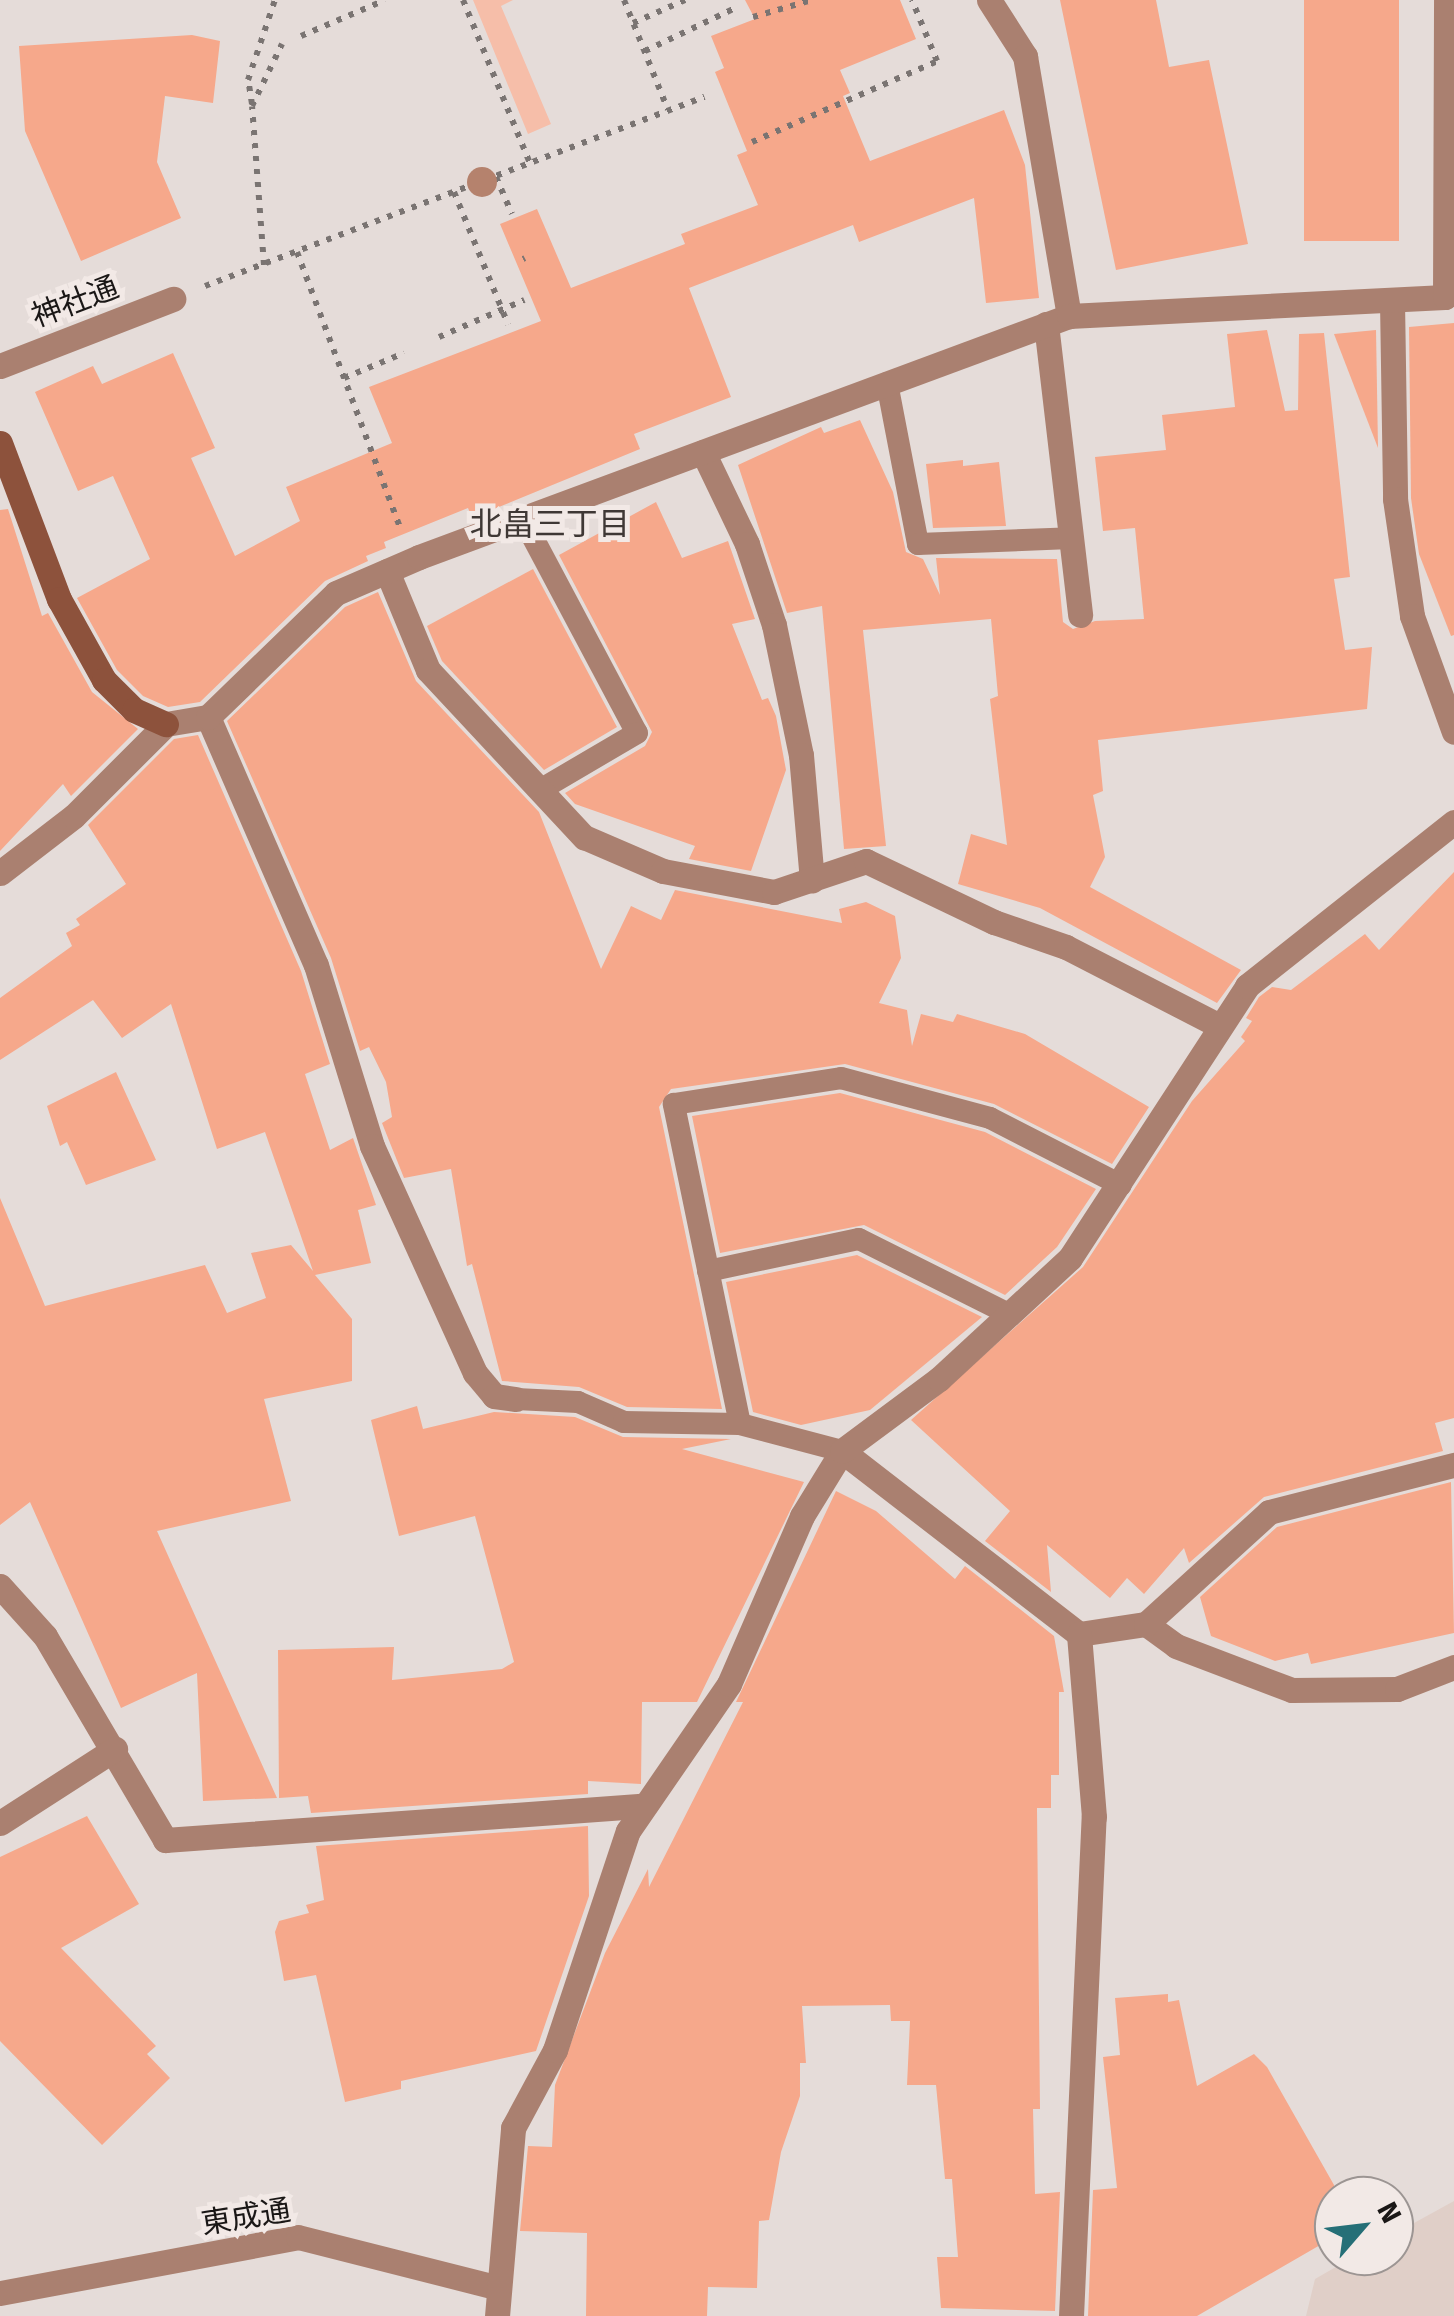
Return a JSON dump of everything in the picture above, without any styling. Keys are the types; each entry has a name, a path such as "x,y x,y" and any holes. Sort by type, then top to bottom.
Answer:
{"street":[{"path":"989,0 1025,56 1058,320 1071,538 1080,615"},
{"path":"0,443 58,599 104,680 134,710 166,724 208,717 336,594 412,560 1058,320 1449,297 1446,0"},
{"name":"神社通","path":"0,366 173,299"},
{"path":"1392,301 1396,499 1412,616 1454,732"},
{"path":"703,452 747,544 774,625 801,754 812,881"},
{"path":"387,571 428,670 584,837 663,872 774,892 866,860 994,922 1066,947 1220,1026"},
{"path":"208,717 316,965 372,1146 476,1373 494,1396 516,1398"},
{"path":"0,873 74,816 166,724"},
{"path":"497,2316 513,2128 555,2050 642,1806 730,1684 802,1516 842,1451 939,1379 1070,1258 1247,986 1454,822"},
{"path":"842,1451 1079,1634 1146,1624 1269,1512 1454,1465"},
{"path":"0,1586 44,1636 166,1840 642,1806"},
{"path":"1146,1624 1176,1646 1292,1690 1397,1689 1454,1667"},
{"path":"1072,2316 1094,1818 1079,1634"},
{"path":"0,1823 114,1749"},
{"name":"東成通","path":"0,2293 298,2237 499,2288"}],"lane":[{"path":"887,383 918,544 1071,538"},
{"path":"524,519 637,733 540,790"},
{"path":"740,1424 674,1104 841,1078 990,1118 1121,1185"},
{"path":"708,1271 859,1239 1009,1314"},
{"path":"516,1398 578,1402 624,1422 740,1424 807,1436 842,1451"}],"path":[{"path":"264,265 248,80 275,0"},
{"path":"300,36 385,0"},
{"path":"463,0 530,163"},
{"path":"624,0 668,110"},
{"path":"633,23 685,0"},
{"path":"752,16 812,0"},
{"path":"752,142 937,62 912,0"},
{"path":"644,51 735,8"},
{"path":"252,106 282,44"},
{"path":"173,299 704,97"},
{"path":"496,176 512,214"},
{"path":"454,192 508,324"},
{"path":"297,252 412,560"},
{"path":"439,337 524,300"},
{"path":"344,378 404,353"}],"shaded area":[{"path":"473,0 513,0 501,6 551,124 528,134"},
{"path":"1454,2201 1454,2316 1306,2316 1315,2279 1320,2276 1414,2276 1414,2223"}],"building":[{"path":"745,0 900,0 916,39 840,70 850,93 843,96 870,161 1004,110 1025,165 1039,298 986,303 974,198 859,242 853,225 689,288 731,397 634,434 640,449 472,518 468,508 384,542 386,548 366,556 368,561 325,581 200,702 168,707 143,696 117,670 77,598 150,559 113,476 78,491 35,392 93,366 102,384 173,353 215,448 191,458 235,556 300,521 286,487 392,443 369,387 541,321 500,224 537,209 571,288 685,244 681,234 758,205 737,155 747,151 715,72 724,68 711,36 755,19"},
{"path":"1060,0 1156,0 1169,67 1209,60 1248,244 1116,270"},
{"path":"1304,0 1399,0 1399,241 1304,241"},
{"path":"192,35 220,41 213,103 165,96 157,162 181,218 81,261 25,131 19,46"},
{"path":"1454,323 1451,636 1419,554 1411,498 1409,327"},
{"path":"1267,330 1285,411 1298,410 1299,334 1324,333 1350,577 1334,579 1345,650 1372,647 1367,709 1098,740 1103,791 1093,795 1105,857 1090,887 1241,970 1217,1003 1040,908 958,884 971,834 1007,845 990,699 998,696 991,619 863,630 886,846 844,849 822,606 787,613 738,465 821,427 824,433 860,420 893,492 906,552 923,559 940,595 936,558 1057,559 1063,622 1073,629 1095,621 1144,619 1135,528 1103,531 1095,457 1166,450 1162,415 1235,407 1227,334"},
{"path":"1376,330 1378,448 1334,334"},
{"path":"963,460 963,466 999,462 1006,526 933,528 926,464"},
{"path":"656,502 682,558 728,541 755,619 732,624 762,700 768,698 776,716 786,770 751,871 689,859 695,846 575,804 565,793 645,746 652,732 559,555"},
{"path":"8,509 42,616 48,613 92,692 138,729 71,796 63,784 0,851 0,510"},
{"path":"533,569 617,727 544,770 442,661 427,626"},
{"path":"378,592 416,681 539,812 601,969 631,906 661,920 675,890 842,923 839,909 866,902 895,916 901,958 879,1003 907,1010 912,1046 921,1014 953,1022 957,1014 1025,1034 1149,1107 1112,1164 994,1104 845,1064 671,1089 659,1107 722,1409 627,1407 579,1387 502,1381 472,1264 467,1266 451,1169 404,1178 382,1123 392,1117 386,1082 369,1047 360,1051 331,958 227,721 345,607"},
{"path":"198,735 301,971 330,1064 305,1074 330,1150 353,1138 376,1205 358,1210 371,1263 315,1275 352,1319 352,1381 264,1399 291,1501 157,1531 277,1798 203,1801 197,1673 121,1708 30,1502 0,1525 0,1198 45,1306 205,1265 227,1313 266,1298 251,1253 291,1245 313,1271 265,1132 217,1149 171,1004 122,1038 93,1000 0,1060 0,998 72,946 66,933 80,925 76,919 126,884 88,825 174,739"},
{"path":"1454,872 1454,1418 1435,1423 1443,1451 1264,1497 1189,1563 1184,1548 1144,1594 1127,1578 1110,1598 1047,1545 1051,1592 985,1541 1010,1511 911,1420 1083,1267 1192,1101 1245,1041 1241,1037 1252,1021 1246,1018 1259,997 1272,987 1291,990 1365,934 1379,950"},
{"path":"116,1072 156,1160 86,1185 67,1142 60,1146 47,1106"},
{"path":"840,1093 985,1132 1096,1189 1057,1247 1005,1295 864,1225 720,1253 692,1116"},
{"path":"857,1255 982,1317 870,1410 801,1425 753,1412 726,1282"},
{"path":"417,1406 423,1429 494,1412 575,1417 623,1437 731,1439 682,1449 804,1482 697,1702 642,1702 641,1784 588,1781 588,1794 311,1813 308,1796 279,1798 278,1650 394,1647 392,1680 502,1669 514,1662 475,1516 399,1536 371,1420"},
{"path":"1451,1482 1454,1633 1311,1664 1308,1653 1275,1661 1211,1636 1200,1597 1277,1527"},
{"path":"836,1491 876,1511 955,1579 965,1566 1054,1636 1064,1692 1059,1692 1059,1775 1051,1775 1051,1808 1037,1808 1040,2109 1033,2109 1035,2194 1060,2192 1055,2311 941,2308 937,2257 958,2257 952,2179 945,2179 936,2085 907,2085 910,2021 891,2021 890,2005 802,2006 806,2063 800,2063 800,2096 781,2152 769,2220 759,2221 757,2288 708,2287 707,2316 586,2316 587,2233 520,2231 528,2146 552,2147 555,2085 605,1953 648,1869 649,1887 743,1702 736,1702"},
{"path":"87,1816 139,1904 61,1948 156,2046 147,2054 170,2078 102,2145 0,2041 0,1857"},
{"path":"588,1826 589,1896 536,2051 401,2081 401,2089 345,2102 316,1975 284,1981 275,1932 279,1921 309,1913 306,1905 324,1900 316,1846"},
{"path":"1168,1994 1168,2002 1179,2000 1197,2086 1254,2054 1267,2067 1329,2176 1314,2176 1314,2249 1197,2316 1088,2316 1093,2190 1117,2188 1103,2057 1120,2055 1115,1998"}],"district":[{"name":"北畠三丁目","path":"550,524"}]}
